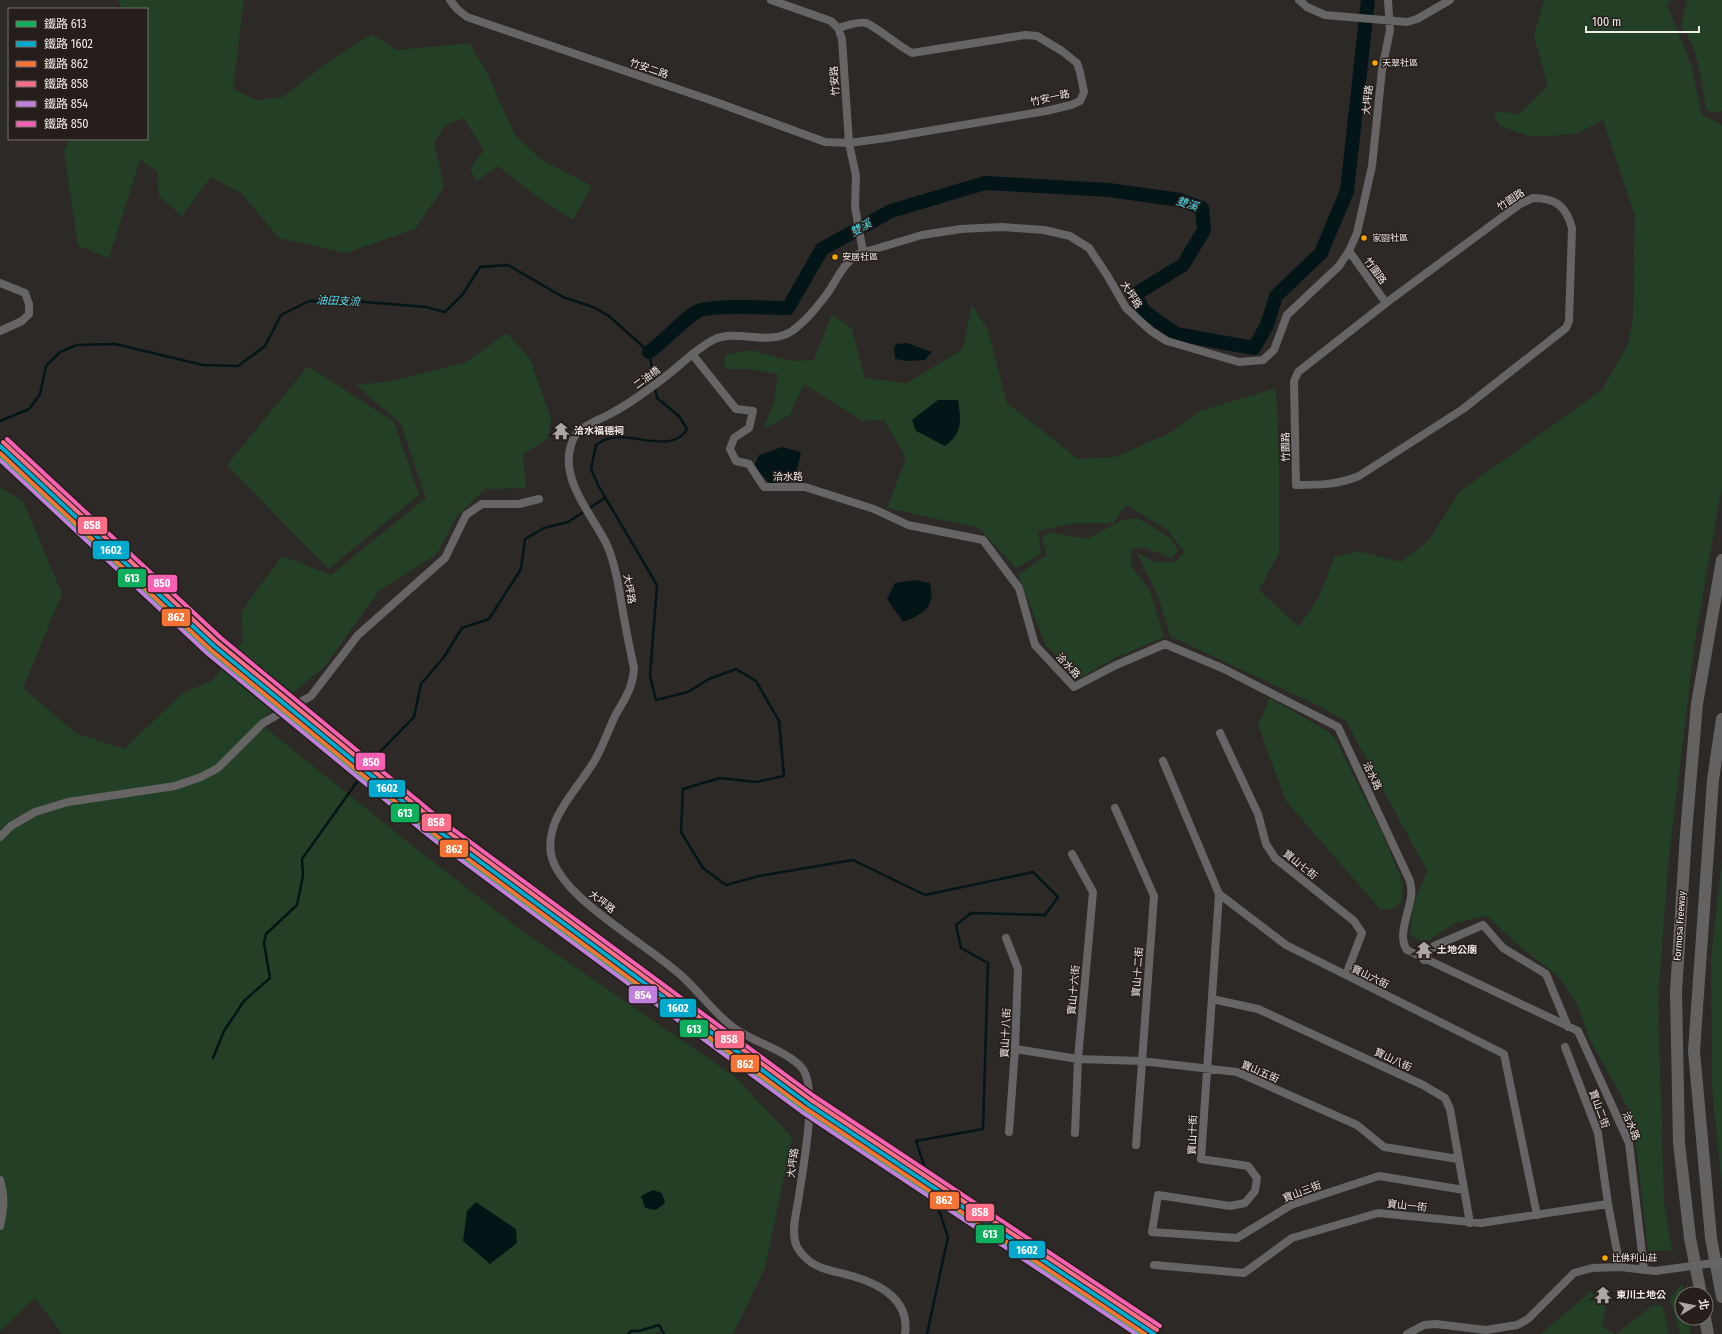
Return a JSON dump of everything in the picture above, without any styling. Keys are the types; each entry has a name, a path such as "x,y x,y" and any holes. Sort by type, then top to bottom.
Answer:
{"highway":[{"name":"Formosa Freeway","path":"1699,1286 1690,1238 1679,1143 1676,992 1686,834 1697,704 1722,560"},
{"path":"1722,719 1713,780 1694,1051 1711,1238 1722,1298"}],"street":[{"name":"竹安二路","path":"450,0 457,9 467,17 716,102 825,142 849,143"},
{"path":"771,0 831,21 838,28"},
{"path":"1299,0 1315,12 1407,22 1417,19 1450,0"},
{"name":"大坪路","path":"671,372 692,354 714,340 722,337 768,338 785,335 793,331 817,306 850,259 863,252 922,235 961,229 1002,227 1044,230 1070,236 1088,248 1107,275 1126,308 1151,331 1167,341 1239,362 1263,360 1270,355 1278,341 1287,315 1339,266 1357,233 1372,166 1382,70 1390,30 1388,0"},
{"name":"竹安一路","path":"838,28 857,23 866,24 901,48 912,53 1025,35 1037,36 1062,51 1077,63 1084,92 1080,101 1065,107 849,143"},
{"name":"竹安路","path":"838,28 842,39 849,143 856,176 855,207 863,252"},
{"name":"竹園路","path":"1533,198 1544,198 1560,204 1569,214 1572,228 1569,321 1566,328 1463,409 1359,476 1342,483 1327,485 1296,484 1294,381 1298,372 1386,303 1520,204 1533,198"},
{"name":"竹圍路","path":"1348,251 1386,303"},
{"path":"0,283 25,293 29,304 29,314 22,321 0,331"},
{"name":"洽水路","path":"692,354 736,408 753,411 749,428 734,438 730,448 736,461 748,464 764,487 806,487 874,509 908,525 982,540 1019,588 1035,645 1074,687 1114,666 1165,644 1222,668 1338,727 1410,881 1412,895 1403,934 1404,946 1407,950 1424,960 1578,1031 1629,1143 1644,1270"},
{"name":"二油橋","path":"634,400 671,372"},
{"name":"大坪路","path":"634,400 588,425 578,432 572,441 570,468 582,503 606,543 615,569 634,668 634,675 627,697 616,715 595,760 568,799 554,823 550,841 554,866 566,883 585,902 684,977 733,1027 752,1040 792,1059 806,1073 810,1091 809,1116 795,1222 795,1241 804,1256 811,1263 820,1268 864,1280 897,1300 901,1305 906,1318 905,1334"},
{"path":"0,837 11,826 36,812 68,802 175,786 201,777 218,768 263,723 311,696 358,635 445,558 466,515 482,504 519,504 539,499"},
{"name":"寶山七街","path":"1220,733 1258,814 1266,844 1275,858 1354,921 1362,933 1346,975"},
{"name":"寶山六街","path":"1163,761 1219,894 1286,945 1504,1054 1537,1215"},
{"name":"寶山十二街","path":"1115,808 1154,896 1136,1145"},
{"name":"寶山十六街","path":"1072,854 1093,892 1078,1059 1075,1133"},
{"name":"寶山十街","path":"1152,1232 1158,1195 1230,1206 1245,1203 1256,1191 1257,1178 1248,1166 1201,1159 1219,894"},
{"name":"洽水路","path":"1424,960 1434,946 1483,925 1503,948 1546,974 1568,1027"},
{"name":"寶山十八街","path":"1006,938 1018,969 1016,1049 1009,1132"},
{"name":"寶山八街","path":"1212,999 1258,1009 1423,1086 1445,1098 1450,1109 1470,1223"},
{"name":"寶山二街","path":"1565,1047 1598,1133 1608,1204"},
{"name":"寶山五街","path":"1016,1049 1078,1059 1141,1061 1237,1072 1357,1125 1384,1147 1458,1159"},
{"name":"寶山三街","path":"1152,1232 1237,1238 1291,1205 1379,1176 1464,1190"},
{"path":"0,1180 4,1193 4,1207 0,1226"},
{"path":"1608,1204 1620,1267"},
{"name":"寶山一街","path":"1154,1265 1244,1273 1292,1238 1378,1213 1482,1223 1608,1204"},
{"path":"1407,1334 1424,1325 1430,1324 1486,1330 1517,1325 1528,1319 1574,1273 1592,1268 1620,1267 1655,1271 1722,1262"}],"green space":[{"path":"118,0 244,0 233,89 256,100 283,97 328,62 371,34 397,50 470,43 488,75 515,135 542,160 592,186 573,220 539,198 498,166 477,181 470,169 484,150 463,118 445,126 434,142 444,187 415,229 346,253 279,238 241,193 211,177 182,216 159,196 157,171 140,160 109,258 78,246 64,150 70,140 148,140 148,8 122,8"},
{"path":"1544,0 1672,0 1667,5 1691,65 1702,115 1722,125 1722,486 1695,640 1668,865 1658,1000 1664,1201 1672,1251 1648,1251 1633,1117 1589,1038 1579,1008 1559,977 1517,944 1487,916 1455,923 1424,943 1410,935 1414,903 1427,871 1346,721 1319,706 1170,636 1158,596 1137,553 1156,562 1175,563 1184,552 1168,530 1126,505 1113,523 1076,523 1038,531 1041,554 1016,568 979,528 887,508 906,458 884,420 862,421 804,384 790,415 763,429 774,401 778,374 751,369 724,369 725,355 751,350 791,361 814,360 832,314 852,329 865,378 907,383 963,349 972,305 988,330 1007,403 1078,459 1115,457 1172,432 1200,411 1276,388 1279,460 1279,553 1259,590 1299,627 1321,594 1334,557 1357,551 1401,562 1429,540 1459,492 1602,390 1628,344 1633,317 1635,216 1603,120 1578,133 1552,136 1528,136 1500,126 1493,113 1504,112 1518,115 1548,86 1534,36"},
{"path":"1687,0 1722,0 1722,111 1712,112 1706,109 1696,55 1692,44 1681,25"},
{"path":"507,333 530,359 551,418 549,438 523,454 526,488 485,489 456,517 437,554 379,591 324,667 258,722 414,847 521,930 734,1076 792,1137 765,1268 733,1334 661,1334 659,1331 654,1334 62,1334 35,1298 0,1331 0,487 23,501 62,594 23,688 77,734 124,749 183,693 212,681 243,641 241,612 282,556 331,575 426,498 401,424 356,385 393,381 466,362"},
{"path":"308,366 394,422 419,495 328,569 227,465"},
{"path":"1137,518 1171,538 1178,551 1171,558 1143,547 1131,550 1131,566 1150,591 1164,637 1117,657 1080,678 1046,646 1018,575 1047,555 1042,539 1049,532 1087,539 1123,520"},
{"path":"1270,698 1329,732 1336,740 1382,833 1403,883 1402,902 1392,909 1380,909 1286,801 1258,725"},
{"path":"1722,858 1722,1189 1712,1086 1711,960"},
{"path":"1609,1288 1602,1326 1615,1334 1541,1334 1590,1292"},
{"path":"1674,1293 1674,1312 1670,1298"},
{"path":"1659,1305 1663,1307 1669,1334 1616,1334 1652,1306"},
{"path":"1678,1326 1689,1326 1690,1334 1680,1334"}],"shaded area":[{"path":"907,343 932,352 925,360 908,361 895,359 894,348 896,344"},
{"path":"938,400 958,400 960,420 958,431 951,441 945,446 916,431 912,420"},
{"path":"782,447 801,452 797,467 793,476 770,484 754,466 759,455"},
{"path":"916,580 930,583 930,604 917,616 903,622 887,599 895,583"},
{"path":"653,1190 662,1193 665,1203 656,1210 645,1208 641,1196"},
{"path":"476,1202 516,1229 517,1243 490,1264 463,1241 467,1211"}],"waterway":[{"name":"雙溪","path":"649,352 690,316 702,310 726,307 788,308 822,249 891,211 985,183 1109,190 1180,200 1202,208 1204,230 1183,265 1134,295 1145,312 1176,334 1254,348 1267,325 1276,296 1321,253 1347,191 1368,0"},
{"name":"油田支流","path":"0,421 29,409 40,394 46,366 60,352 77,345 115,344 203,365 238,366 265,346 281,315 309,301 353,301 426,307 445,312 463,294 480,267 508,265 563,297 593,307 609,316 649,352 657,398 679,416 687,429 681,437 672,440 651,441 617,437 606,439 596,445 591,469 599,487 657,585 650,676 656,700 688,692 709,679 736,669 756,681 779,721 784,776 756,782 720,778 683,789 681,832 703,868 726,885 759,876 853,860 925,895 1033,872 1058,897 1045,915 971,913 956,925 961,948 988,963 983,1129 916,1141 948,1237 927,1334"},
{"path":"213,1058 224,1031 244,1001 270,978 264,943 266,934 297,905 303,876 302,859 374,758 414,717 421,684 444,657 462,628 489,619 521,569 525,539 544,528 568,522 605,498"},
{"path":"628,1334 631,1331 639,1331 659,1325 664,1334"}],"rail line":[{"name":"850","path":"7,439 221,638 446,824 814,1096 1160,1326"},
{"name":"858","path":"3,442 217,642 443,828 811,1100 1157,1330"},
{"name":"1602","path":"0,446 214,646 440,832 808,1104 1154,1334"},
{"name":"862","path":"0,453 211,650 437,836 805,1108 1145,1334"},
{"name":"613","path":"0,455 210,651 435,838 804,1110 1140,1334"},
{"name":"854","path":"0,460 208,654 434,840 802,1112 1136,1334"}],"place":[{"name":"天翠社區","path":"1375,63"},
{"name":"家園社區","path":"1364,238"},
{"name":"安居社區","path":"835,257"},
{"name":"洽水福德祠","path":"561,431"},
{"name":"土地公廟","path":"1424,950"},
{"name":"比佛利山莊","path":"1605,1258"},
{"name":"東川土地公","path":"1603,1295"}]}
